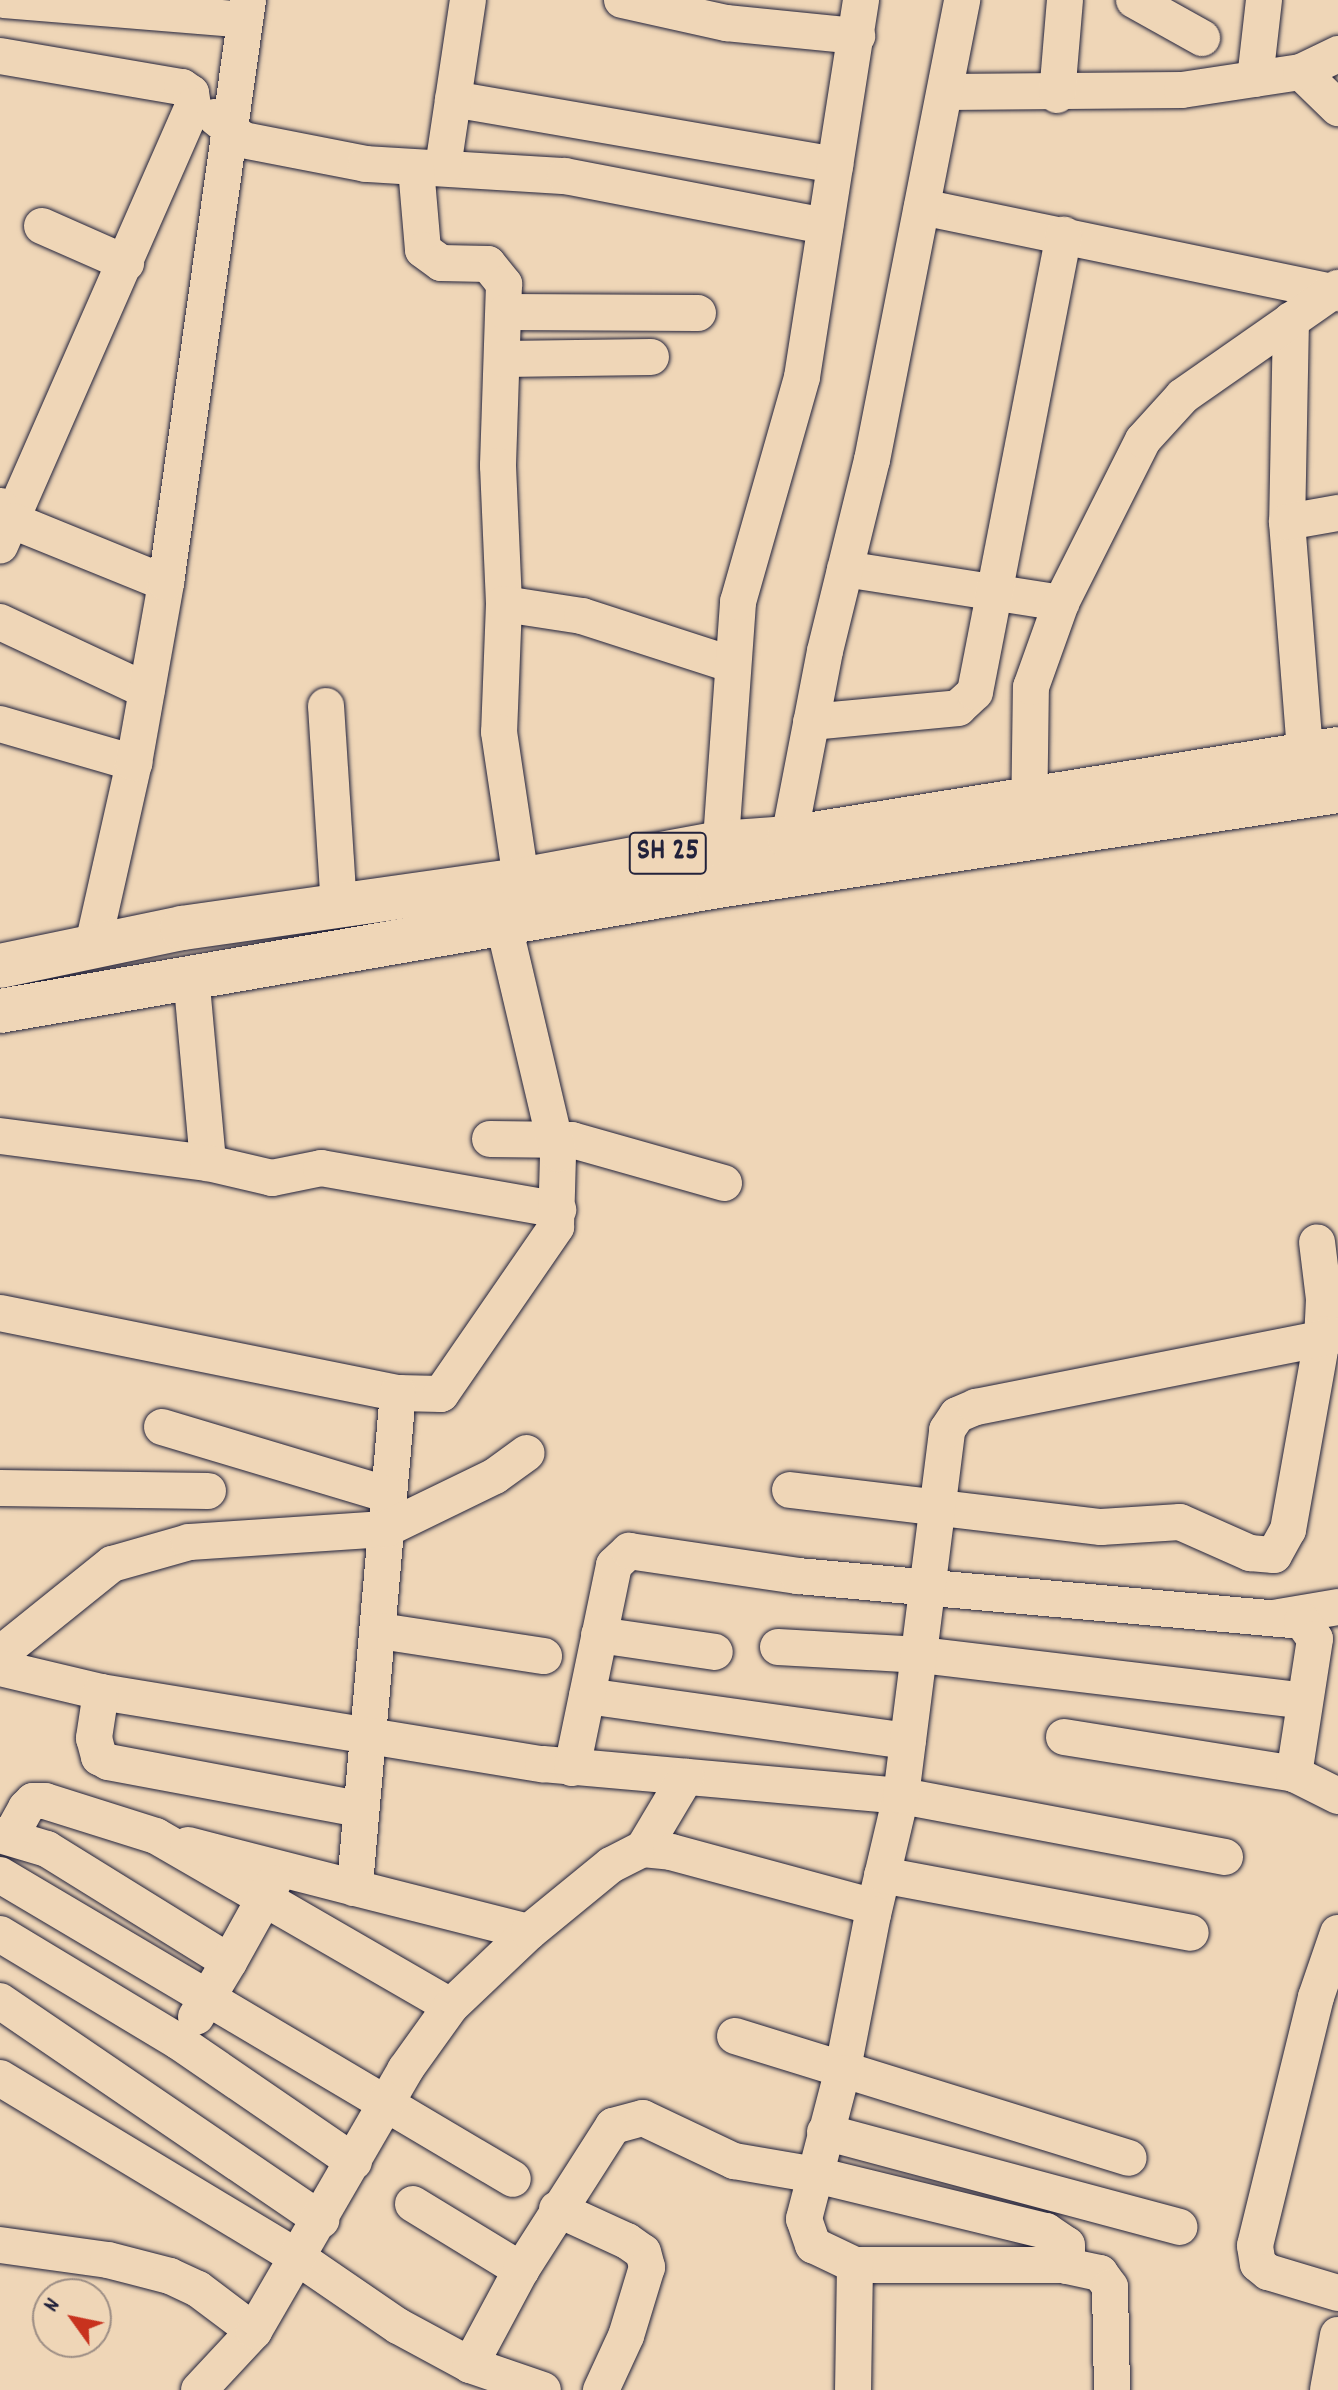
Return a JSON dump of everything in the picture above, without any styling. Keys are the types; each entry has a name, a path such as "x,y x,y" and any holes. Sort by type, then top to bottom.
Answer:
{"main road":[{"name":"SH 25","path":"0,966 182,928 339,906 517,907 720,843 1029,819 1322,751"},
{"path":"0,1011 517,907 718,886 1029,819 1338,791"}],"street":[{"path":"4,0 246,10 232,134 166,583 134,763 92,949"},
{"path":"0,1313 398,1393 431,1396 451,1386 548,1245 558,1210 554,1138 517,907 500,761 504,604 498,466 506,312 498,271 474,261 441,263 423,250 430,167 453,99 468,0"},
{"path":"622,0 730,11 857,36"},
{"path":"718,886 731,664 738,602 802,377 861,0"},
{"path":"789,838 946,92 962,0"},
{"path":"1057,95 1065,0"},
{"path":"1134,0 1202,38"},
{"path":"1255,79 1264,0"},
{"path":"946,92 1057,95 1182,90 1301,72 1338,54"},
{"path":"0,56 171,85 191,93 232,134 282,149 639,187 825,226"},
{"path":"1301,72 1338,108"},
{"path":"166,583 4,524 191,116 191,93"},
{"path":"453,99 835,165"},
{"path":"922,207 1336,291"},
{"path":"42,226 126,263"},
{"path":"811,722 958,708 969,702 994,595 1064,235"},
{"path":"1029,819 1031,687 1061,603 1143,440 1161,416 1291,320 1336,291"},
{"path":"506,312 698,313"},
{"path":"1291,320 1287,522 1322,751"},
{"path":"503,359 651,357"},
{"path":"1287,522 1338,513"},
{"path":"845,569 994,595 1061,603"},
{"path":"504,604 582,616 731,664"},
{"path":"0,622 147,691"},
{"path":"326,706 339,906"},
{"path":"0,724 134,763"},
{"path":"191,975 208,1163"},
{"path":"0,1136 208,1163 272,1178 321,1168 558,1210"},
{"path":"490,1139 554,1138 724,1183"},
{"path":"790,1490 938,1512 1101,1527 1180,1522 1250,1553 1274,1555 1288,1530 1330,1337 1317,1242"},
{"path":"1112,2390 1110,2287 1100,2273 1067,2266 855,2265 813,2245 806,2233 825,2132 842,2073 873,1914 901,1796 921,1655 943,1451 957,1415 1330,1337"},
{"path":"355,1888 360,1809 380,1631 398,1393"},
{"path":"162,1427 387,1512"},
{"path":"0,1654 112,1564 189,1542 387,1512 495,1476 527,1453"},
{"path":"0,1488 208,1491"},
{"path":"572,1768 614,1565 629,1551 798,1576 1302,1621 1315,1639 1294,1774"},
{"path":"1277,1617 1338,1607"},
{"path":"380,1631 544,1656"},
{"path":"599,1635 715,1652"},
{"path":"778,1647 921,1655 1304,1701"},
{"path":"0,1668 101,1692 368,1731 572,1768 901,1796 1225,1857"},
{"path":"101,1692 94,1738 99,1757 108,1762 360,1809"},
{"path":"587,1696 908,1741"},
{"path":"1064,1737 1294,1774 1338,1796"},
{"path":"199,2390 254,2331 300,2259 384,2107 451,2006 529,1932 611,1865 643,1849 686,1777"},
{"path":"229,1962 47,1849 5,1836 26,1808 45,1801 156,1836 529,1932"},
{"path":"156,1836 263,1902 451,2006"},
{"path":"643,1849 671,1852 864,1904 873,1914"},
{"path":"179,2042 209,2000 281,1869"},
{"path":"0,1875 384,2107 513,2179"},
{"path":"882,1875 1191,1933"},
{"path":"1338,1933 1316,1997 1255,2246 1258,2264 1268,2272 1338,2293"},
{"path":"0,1934 179,2042 354,2162"},
{"path":"0,2001 321,2220"},
{"path":"735,2036 842,2073 1128,2158"},
{"path":"0,2078 300,2259 398,2326 470,2365 543,2390"},
{"path":"470,2365 557,2209 613,2126 627,2118 643,2118 734,2161 816,2175 1046,2231 1067,2245 1067,2266"},
{"path":"825,2132 1180,2227"},
{"path":"413,2204 521,2270"},
{"path":"557,2209 627,2241 643,2252 647,2267 626,2336 601,2390"},
{"path":"0,2245 108,2260 170,2276 198,2289 254,2331"},
{"path":"853,2390 855,2265"},
{"path":"1328,2390 1338,2335"}]}
